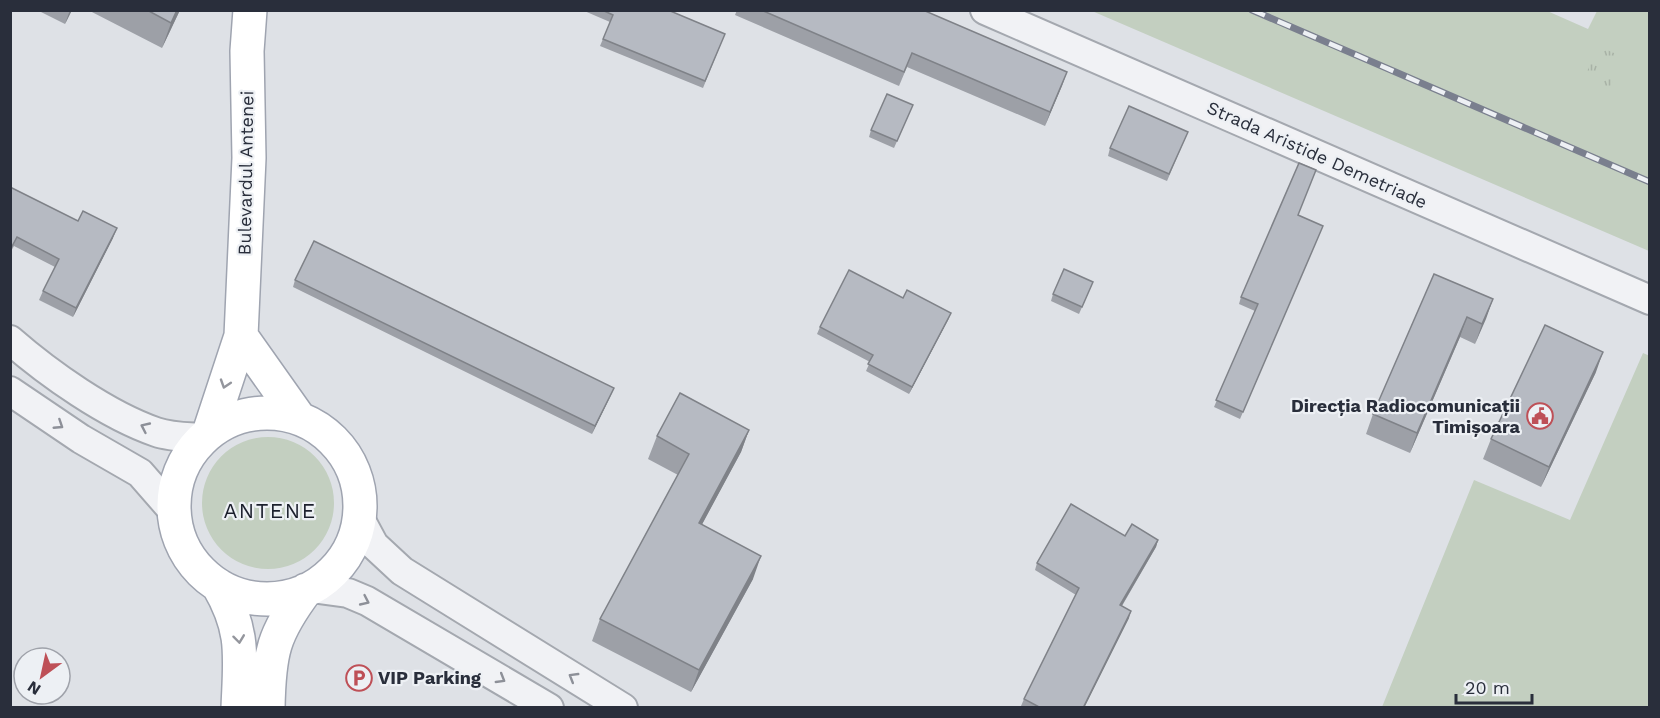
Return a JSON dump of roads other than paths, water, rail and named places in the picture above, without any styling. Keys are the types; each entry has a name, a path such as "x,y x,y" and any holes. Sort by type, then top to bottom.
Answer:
{"main road":[{"name":"Bulevardul Antenei","path":"206,435 241,336 249,158 247,51 250,10"},
{"path":"241,336 299,418"},
{"path":"268,708 274,644 284,619 309,589 329,575 344,560 354,540 360,519 359,487 347,458 327,434 299,418 276,413 252,414 229,420 206,435 191,451 180,472 174,496 178,534 188,554 201,571 218,585 239,594 261,598 285,597 309,589"},
{"path":"218,585 233,610 240,638 238,708"}],"street":[{"name":"Strada Aristide Demetriade","path":"985,10 1650,300"},
{"path":"10,340 64,381 127,418 158,433 206,435"},
{"path":"10,391 72,433 140,473 174,512"},
{"path":"360,519 374,545 402,571 623,708"},
{"path":"309,589 348,593 367,601 549,708"}],"railway":[{"path":"1252,10 1650,182"}],"place":[{"name":"Direcția Radiocomunicații Timișoara","path":"1540,416"},
{"name":"VIP Parking","path":"359,678"}],"district":[{"name":"ANTENE","path":"270,511"}]}
